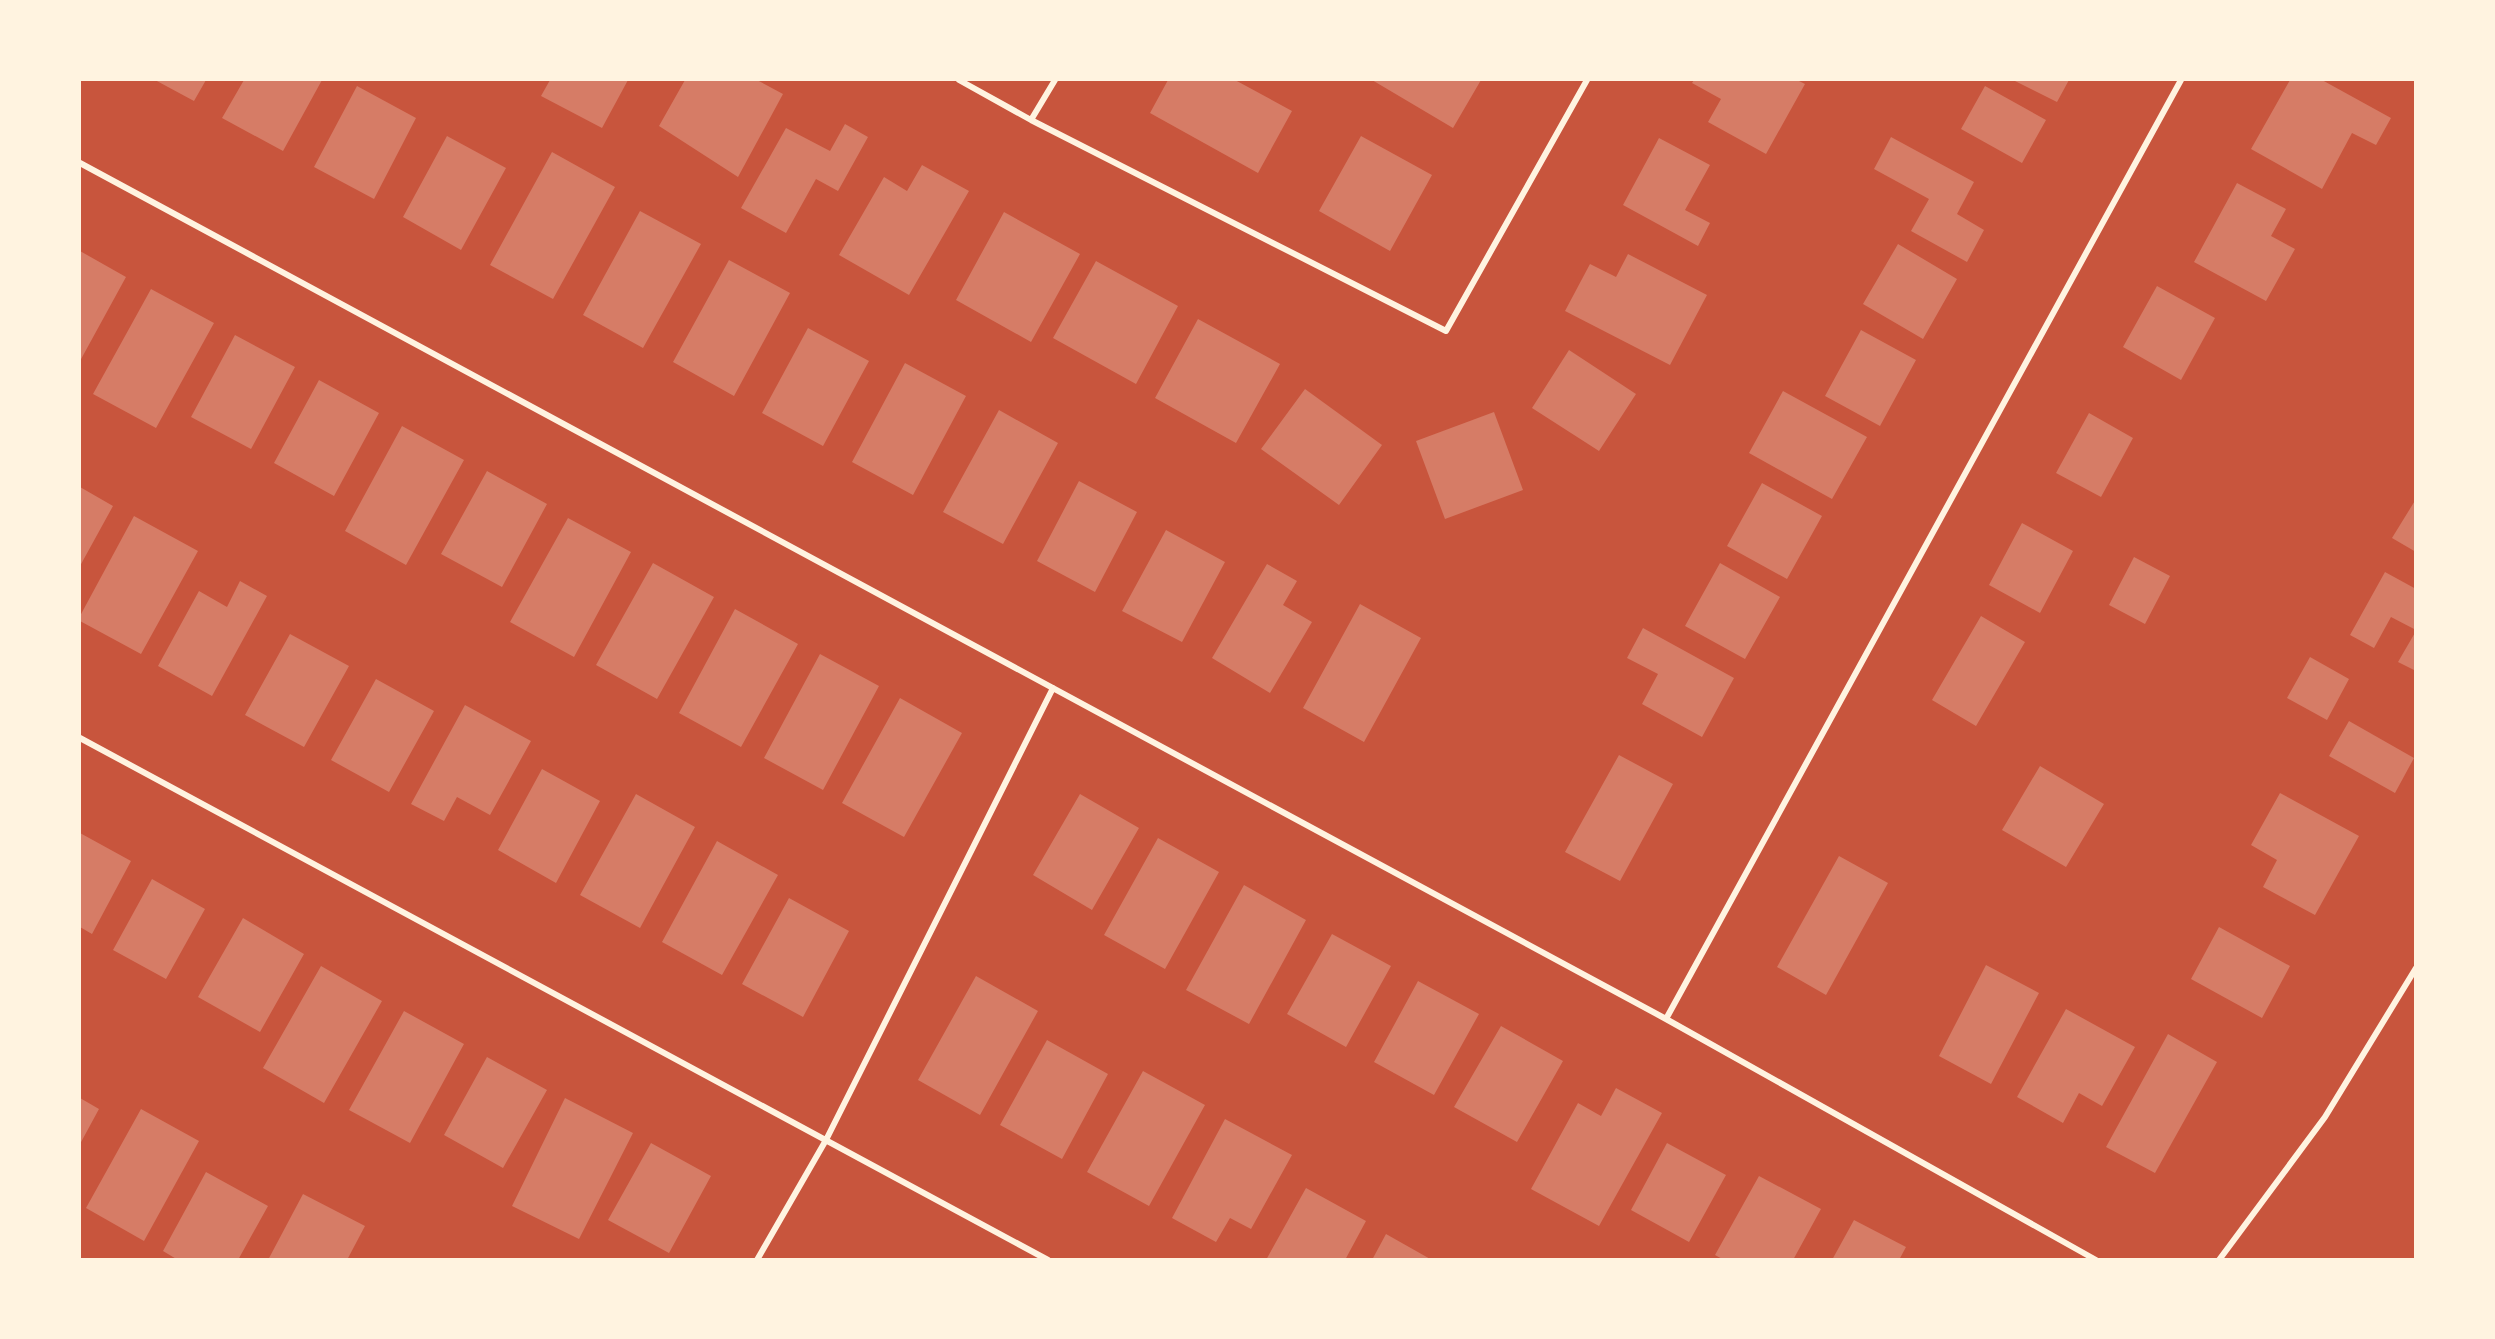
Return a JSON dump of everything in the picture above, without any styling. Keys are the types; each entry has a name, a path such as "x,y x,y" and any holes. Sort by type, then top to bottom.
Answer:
{"street":[{"path":"959,80 1031,120 1446,331 1587,80"},
{"path":"1031,120 1055,80"},
{"path":"1666,1019 2181,80"},
{"path":"80,163 1666,1019 2096,1260"},
{"path":"757,1260 826,1140 1053,688"},
{"path":"80,738 1048,1260"},
{"path":"2219,1260 2325,1117 2415,968"}],"building":[{"path":"155,80 206,80 194,101"},
{"path":"244,80 322,80 283,151 222,118"},
{"path":"550,80 628,80 602,128 541,96"},
{"path":"685,80 757,80 783,94 738,177 659,126"},
{"path":"1168,80 1235,80 1292,111 1258,173 1150,113"},
{"path":"1372,80 1481,80 1453,128"},
{"path":"1694,80 1797,80 1805,84 1766,154 1708,122 1721,99 1692,83"},
{"path":"2013,80 2069,80 2057,102"},
{"path":"2290,80 2322,80 2391,118 2376,145 2352,133 2322,189 2251,149"},
{"path":"357,86 416,118 374,199 314,167"},
{"path":"1985,86 2046,120 2022,163 1961,129"},
{"path":"845,124 868,137 838,191 816,179 786,233 741,208 786,128 830,151"},
{"path":"447,136 506,168 461,250 403,217"},
{"path":"1361,136 1432,175 1390,251 1319,211"},
{"path":"1891,137 1974,182 1957,214 1984,230 1967,262 1911,231 1929,199 1874,169"},
{"path":"1659,138 1710,165 1685,210 1710,223 1698,246 1623,205"},
{"path":"552,152 615,187 553,299 490,265"},
{"path":"922,165 969,191 909,295 839,255 884,177 907,191"},
{"path":"2237,183 2286,209 2271,236 2295,249 2266,301 2194,262"},
{"path":"640,211 701,244 643,348 583,315"},
{"path":"1004,212 1080,254 1031,342 956,300"},
{"path":"1898,244 1957,279 1923,339 1863,304"},
{"path":"80,251 126,277 80,361"},
{"path":"1628,254 1707,295 1670,365 1565,311 1590,264 1616,277"},
{"path":"729,260 790,293 734,396 673,362"},
{"path":"1096,261 1178,306 1136,384 1053,338"},
{"path":"2157,286 2215,318 2181,380 2123,347"},
{"path":"151,289 214,323 156,428 93,394"},
{"path":"1198,319 1280,364 1236,443 1155,398"},
{"path":"808,328 869,361 823,446 762,413"},
{"path":"1861,330 1916,360 1880,426 1825,396"},
{"path":"235,335 295,367 251,449 191,417"},
{"path":"1569,350 1636,394 1599,451 1532,408"},
{"path":"905,363 966,396 913,495 852,462"},
{"path":"319,380 379,413 334,496 274,463"},
{"path":"1305,389 1382,445 1339,505 1261,449"},
{"path":"1783,391 1867,437 1832,499 1749,453"},
{"path":"999,410 1058,443 1003,544 943,512"},
{"path":"1494,412 1523,490 1445,519 1416,441"},
{"path":"2089,413 2133,438 2101,497 2056,473"},
{"path":"402,426 464,460 406,565 345,531"},
{"path":"487,471 547,504 502,587 441,554"},
{"path":"1079,481 1137,512 1095,592 1037,561"},
{"path":"1762,483 1822,516 1787,579 1727,546"},
{"path":"80,487 113,506 80,566"},
{"path":"2416,499 2416,552 2392,538"},
{"path":"134,516 198,551 141,654 80,621 80,616"},
{"path":"568,518 631,552 574,657 510,622"},
{"path":"2022,523 2073,551 2040,613 1989,585"},
{"path":"1166,530 1225,562 1182,642 1122,611"},
{"path":"2134,557 2170,576 2145,624 2109,605"},
{"path":"653,563 714,597 657,699 596,665"},
{"path":"1720,563 1780,597 1745,659 1685,626"},
{"path":"1267,564 1297,581 1283,605 1312,622 1270,693 1212,658"},
{"path":"2385,572 2416,589 2416,630 2391,617 2374,648 2350,635"},
{"path":"240,581 267,596 212,696 158,666 199,591 227,607"},
{"path":"1360,604 1421,638 1364,742 1303,708"},
{"path":"735,609 798,644 741,747 679,713"},
{"path":"1981,616 2025,642 1976,726 1932,700"},
{"path":"1643,628 1734,678 1702,737 1642,704 1658,674 1627,658"},
{"path":"2416,631 2416,671 2398,662"},
{"path":"290,634 349,666 304,747 245,715"},
{"path":"820,654 879,686 823,790 764,758"},
{"path":"2310,657 2349,679 2327,720 2287,698"},
{"path":"376,679 434,711 389,792 331,760"},
{"path":"900,698 962,733 904,837 842,803"},
{"path":"465,705 531,741 490,815 457,797 444,821 411,804"},
{"path":"2349,721 2414,758 2395,793 2329,756"},
{"path":"1619,755 1673,784 1620,881 1565,852"},
{"path":"2040,766 2104,804 2066,867 2002,830"},
{"path":"542,769 600,801 556,883 498,850"},
{"path":"2280,793 2359,836 2315,915 2263,887 2277,860 2251,845"},
{"path":"636,794 695,827 640,928 580,895"},
{"path":"1080,794 1139,828 1092,910 1033,875"},
{"path":"80,833 131,861 92,934 80,927"},
{"path":"1158,838 1219,872 1165,969 1104,935"},
{"path":"717,841 778,875 722,975 662,942"},
{"path":"1839,856 1888,883 1826,995 1777,967"},
{"path":"152,879 205,909 166,979 113,950"},
{"path":"1244,885 1306,920 1249,1024 1186,990"},
{"path":"789,898 849,931 803,1017 742,984"},
{"path":"243,918 304,954 260,1032 198,997"},
{"path":"2219,927 2290,966 2262,1018 2191,979"},
{"path":"1332,934 1391,966 1346,1047 1287,1014"},
{"path":"1986,965 2039,993 1991,1084 1939,1056"},
{"path":"321,966 382,1001 324,1103 263,1068"},
{"path":"976,976 1038,1011 980,1115 918,1080"},
{"path":"1418,981 1479,1014 1434,1095 1374,1062"},
{"path":"2066,1009 2135,1047 2102,1106 2079,1093 2063,1123 2017,1097"},
{"path":"404,1011 464,1044 410,1143 349,1110"},
{"path":"1501,1026 1563,1061 1517,1142 1454,1107"},
{"path":"2168,1034 2217,1062 2155,1173 2106,1147"},
{"path":"1047,1040 1108,1074 1062,1159 1000,1125"},
{"path":"487,1057 547,1090 503,1168 444,1135"},
{"path":"1143,1071 1205,1105 1149,1206 1087,1172"},
{"path":"1616,1088 1662,1113 1599,1226 1531,1189 1578,1103 1601,1116"},
{"path":"80,1098 99,1109 80,1144"},
{"path":"565,1098 633,1133 579,1239 512,1206"},
{"path":"141,1109 199,1141 144,1241 86,1208"},
{"path":"1225,1119 1292,1155 1251,1229 1230,1218 1216,1242 1172,1218"},
{"path":"651,1143 711,1176 669,1253 608,1220"},
{"path":"1667,1143 1726,1175 1689,1242 1631,1210"},
{"path":"206,1172 268,1206 238,1260 178,1260 163,1251"},
{"path":"1759,1176 1821,1209 1793,1260 1724,1260 1715,1255"},
{"path":"1306,1188 1366,1221 1345,1260 1266,1260"},
{"path":"303,1194 365,1226 347,1260 268,1260"},
{"path":"1854,1220 1906,1247 1899,1260 1832,1260"},
{"path":"1386,1234 1432,1260 1372,1260"}]}
